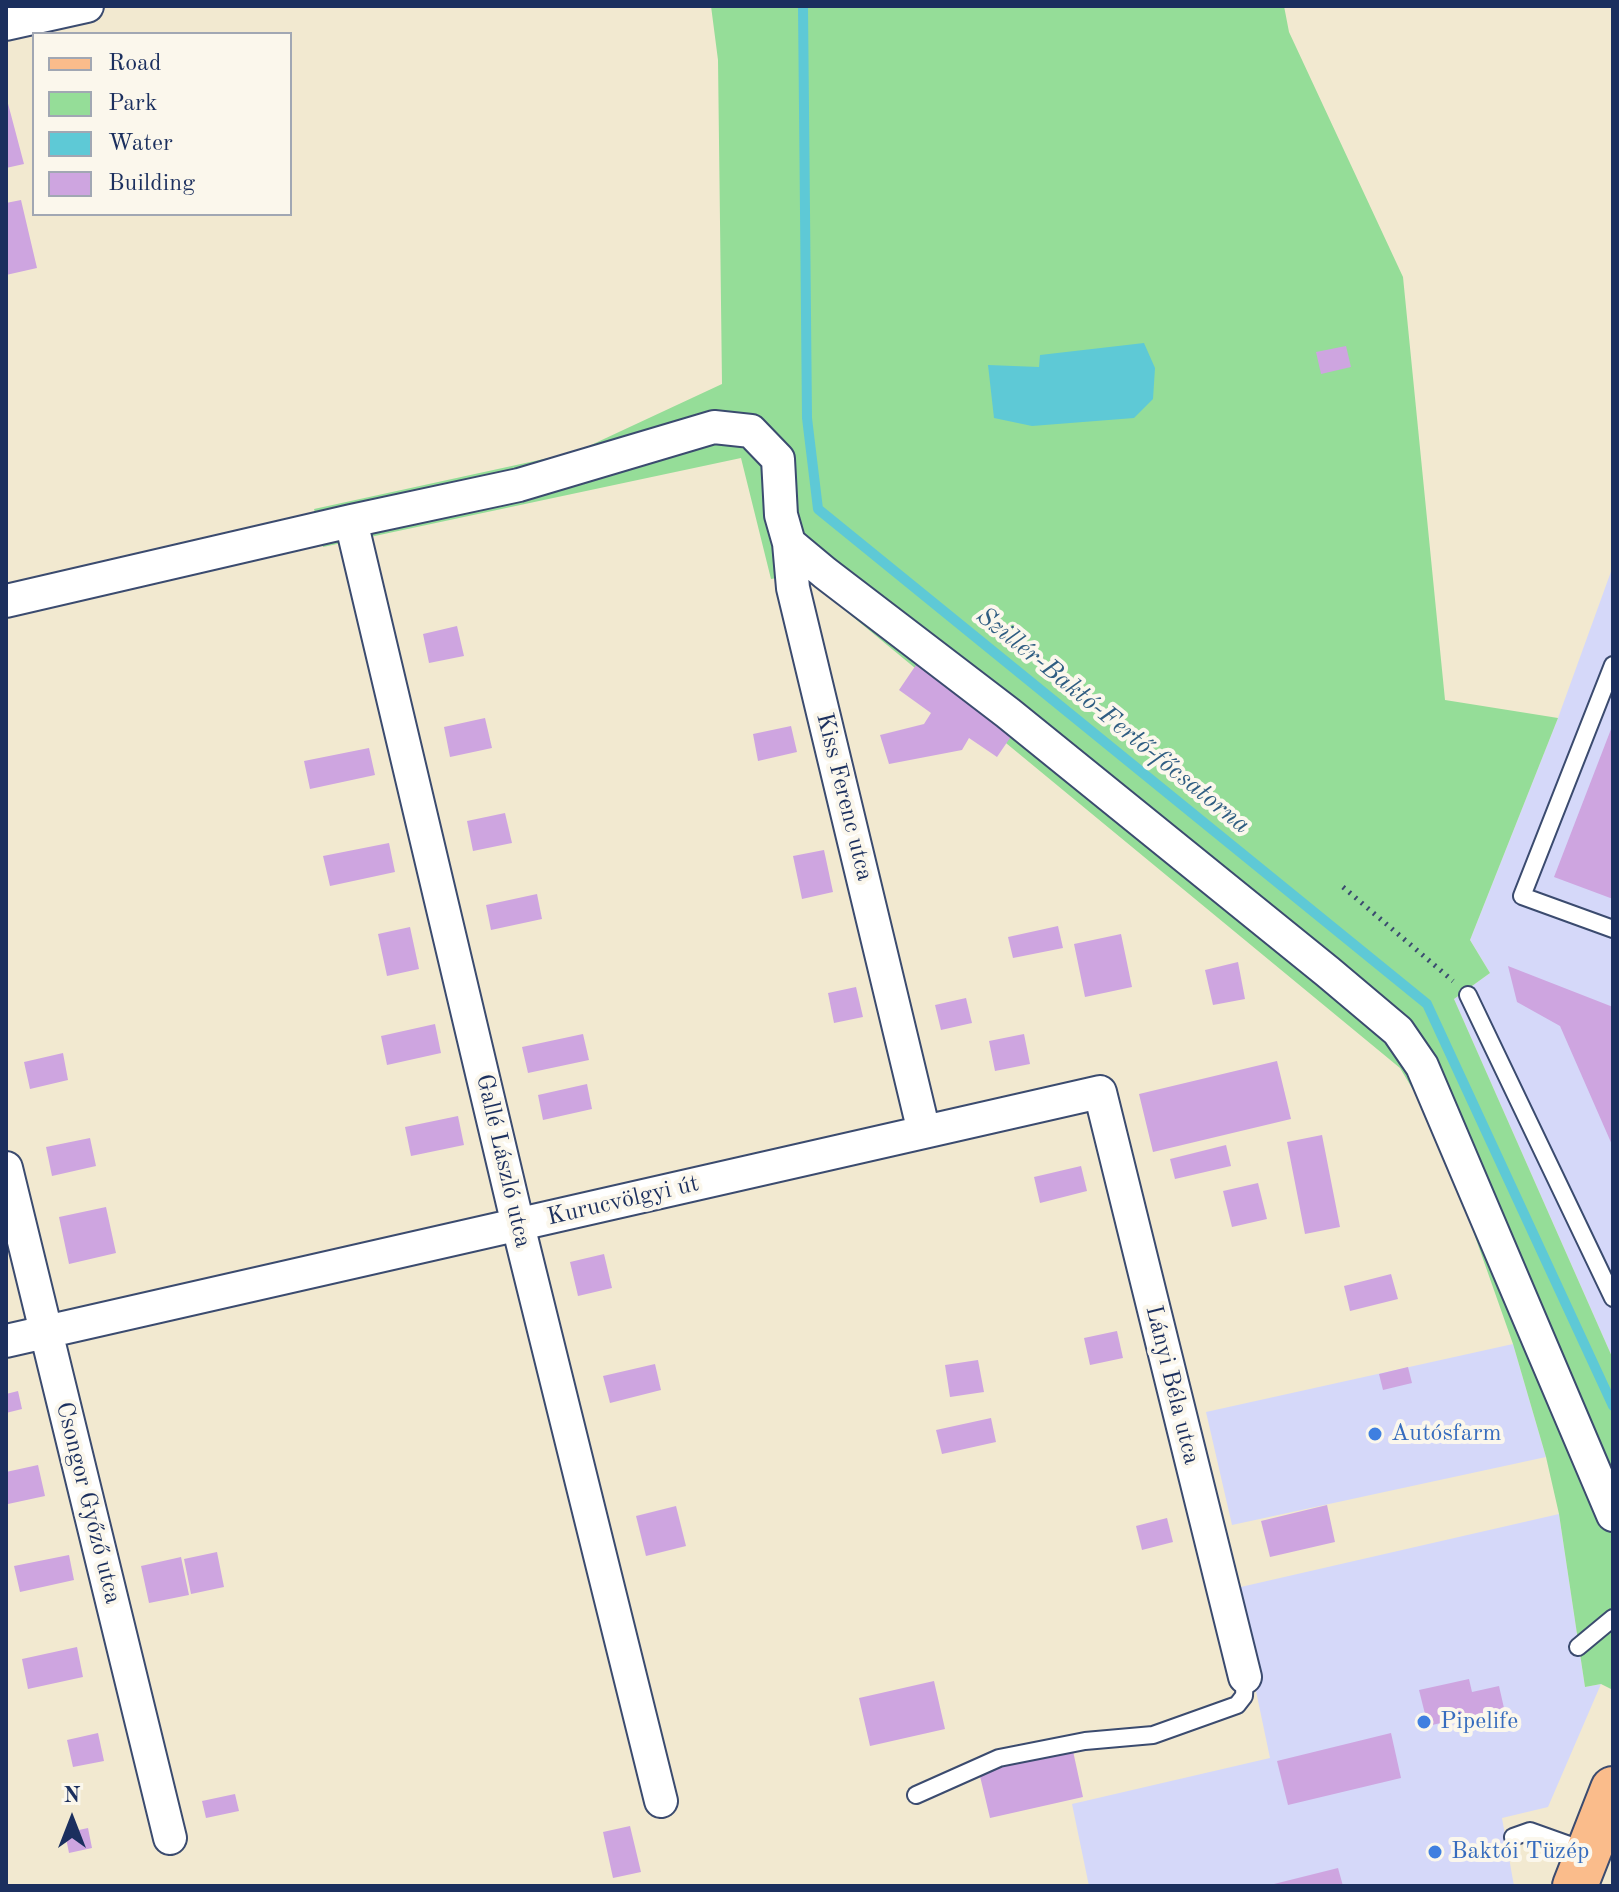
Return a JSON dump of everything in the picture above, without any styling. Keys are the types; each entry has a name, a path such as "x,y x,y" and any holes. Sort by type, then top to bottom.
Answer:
{"main road":[{"path":"1582,1869 1613,1789"}],"street":[{"path":"6,24 87,6"},
{"name":"Kiss Ferenc utca","path":"351,521 519,485 714,427 751,431 778,459 781,515 789,543 793,588 924,1132"},
{"path":"6,601 351,521"},
{"name":"Gallé László utca","path":"351,521 518,1225 661,1801"},
{"path":"789,543 1008,713 1398,1031 1422,1066 1613,1515"},
{"name":"Kurucvölgyi út","path":"6,1341 1100,1092"},
{"name":"Lányi Béla utca","path":"1100,1092 1245,1677"},
{"name":"Csongor Győző utca","path":"6,1168 170,1838"}],"lane":[{"path":"1613,665 1522,896 1613,929"},
{"path":"1468,995 1613,1298"},
{"path":"1578,1647 1613,1618"},
{"path":"916,1795 999,1758 1085,1741 1153,1735 1237,1705 1244,1696 1245,1677"},
{"path":"1519,1819 1582,1869"},
{"path":"1513,1837 1533,1832"}],"path":[{"path":"1343,887 1468,995"}],"shaded area":[{"path":"1613,566 1613,1359 1454,999 1490,973 1470,940 1558,718"},
{"name":"Autósfarm","path":"1513,1344 1546,1457 1232,1525 1206,1412"},
{"name":"Pipelife","path":"1559,1514 1585,1687 1601,1684 1548,1807 1502,1818 1514,1886 1089,1886 1072,1804 1270,1758 1232,1589"}],"green space":[{"path":"711,6 1284,6 1289,32 1403,277 1445,700 1558,718 1470,940 1490,973 1454,999 1613,1359 1613,1690 1601,1684 1585,1687 1559,1514 1513,1344 1427,1113 1400,1068 801,574 771,579 741,458 323,547 314,509 576,452 722,384 718,60"}],"water":[{"path":"1144,343 1155,368 1153,399 1134,418 1032,426 994,418 988,365 1039,367 1040,355"}],"building":[{"path":"6,96 24,164 6,168"},
{"path":"21,200 37,268 6,275 6,203"},
{"path":"1346,346 1351,367 1321,374 1316,352"},
{"path":"457,626 464,656 429,663 423,634"},
{"path":"916,665 1012,735 997,757 969,738 962,750 889,764 880,735 924,724 931,713 899,690"},
{"path":"485,718 492,748 450,757 444,727"},
{"path":"1613,724 1613,899 1554,877"},
{"path":"791,726 797,752 758,761 753,734"},
{"path":"369,748 375,775 310,789 304,761"},
{"path":"505,813 512,843 473,851 467,821"},
{"path":"389,843 395,872 330,886 323,856"},
{"path":"824,850 833,892 802,899 793,856"},
{"path":"537,894 542,919 491,930 486,905"},
{"path":"1058,926 1063,948 1013,958 1008,937"},
{"path":"410,927 419,969 387,976 378,934"},
{"path":"1121,934 1132,987 1085,997 1074,944"},
{"path":"1238,962 1245,999 1213,1005 1205,970"},
{"path":"1508,966 1613,1007 1613,1147 1560,1026 1517,1002"},
{"path":"856,987 863,1017 834,1023 828,993"},
{"path":"966,998 972,1023 941,1030 935,1005"},
{"path":"435,1024 441,1053 387,1065 381,1036"},
{"path":"583,1034 589,1060 528,1073 522,1047"},
{"path":"1024,1034 1030,1064 995,1071 989,1041"},
{"path":"63,1053 68,1080 30,1089 24,1062"},
{"path":"1277,1061 1291,1119 1153,1152 1139,1094"},
{"path":"587,1084 592,1109 543,1120 538,1095"},
{"path":"458,1116 464,1145 411,1156 405,1127"},
{"path":"1322,1135 1340,1227 1305,1234 1287,1142"},
{"path":"90,1138 96,1166 52,1176 46,1147"},
{"path":"1226,1145 1231,1166 1175,1179 1170,1159"},
{"path":"1081,1166 1087,1191 1040,1203 1034,1177"},
{"path":"1258,1183 1267,1219 1232,1227 1223,1191"},
{"path":"106,1207 116,1253 69,1264 59,1217"},
{"path":"604,1254 612,1288 578,1296 570,1262"},
{"path":"1391,1274 1398,1299 1350,1311 1344,1286"},
{"path":"1117,1331 1123,1358 1090,1365 1084,1338"},
{"path":"978,1360 984,1392 950,1397 945,1365"},
{"path":"655,1364 661,1390 610,1403 603,1376"},
{"path":"1408,1367 1412,1383 1383,1390 1379,1374"},
{"path":"18,1391 22,1409 6,1413 6,1394"},
{"path":"991,1418 996,1442 942,1454 936,1430"},
{"path":"38,1465 45,1496 8,1504 6,1472"},
{"path":"1327,1505 1335,1542 1270,1557 1261,1521"},
{"path":"676,1506 686,1546 646,1556 636,1516"},
{"path":"1167,1518 1173,1542 1142,1550 1136,1526"},
{"path":"217,1552 224,1587 191,1594 184,1559"},
{"path":"69,1555 74,1580 20,1592 14,1566"},
{"path":"181,1557 189,1595 149,1603 141,1566"},
{"path":"77,1647 83,1677 28,1689 22,1659"},
{"path":"1469,1679 1472,1692 1499,1686 1504,1708 1428,1726 1419,1690"},
{"path":"934,1681 945,1729 870,1746 859,1698"},
{"path":"98,1733 104,1761 73,1767 67,1740"},
{"path":"1391,1733 1401,1778 1288,1805 1277,1761"},
{"path":"1073,1751 1083,1797 990,1818 979,1772"},
{"path":"235,1794 239,1811 206,1818 202,1801"},
{"path":"630,1826 641,1872 613,1878 603,1832"},
{"path":"88,1828 92,1848 69,1853 65,1833"},
{"path":"1338,1868 1343,1886 1270,1886 1270,1885"}],"waterway":[{"name":"Szillér-Baktó-Fertő-főcsatorna","path":"803,6 807,418 818,509 1427,1004 1613,1406"}],"place":[{"name":"Autósfarm","path":"1375,1434"},
{"name":"Pipelife","path":"1424,1722"},
{"name":"Baktói Tüzép","path":"1435,1852"}]}
